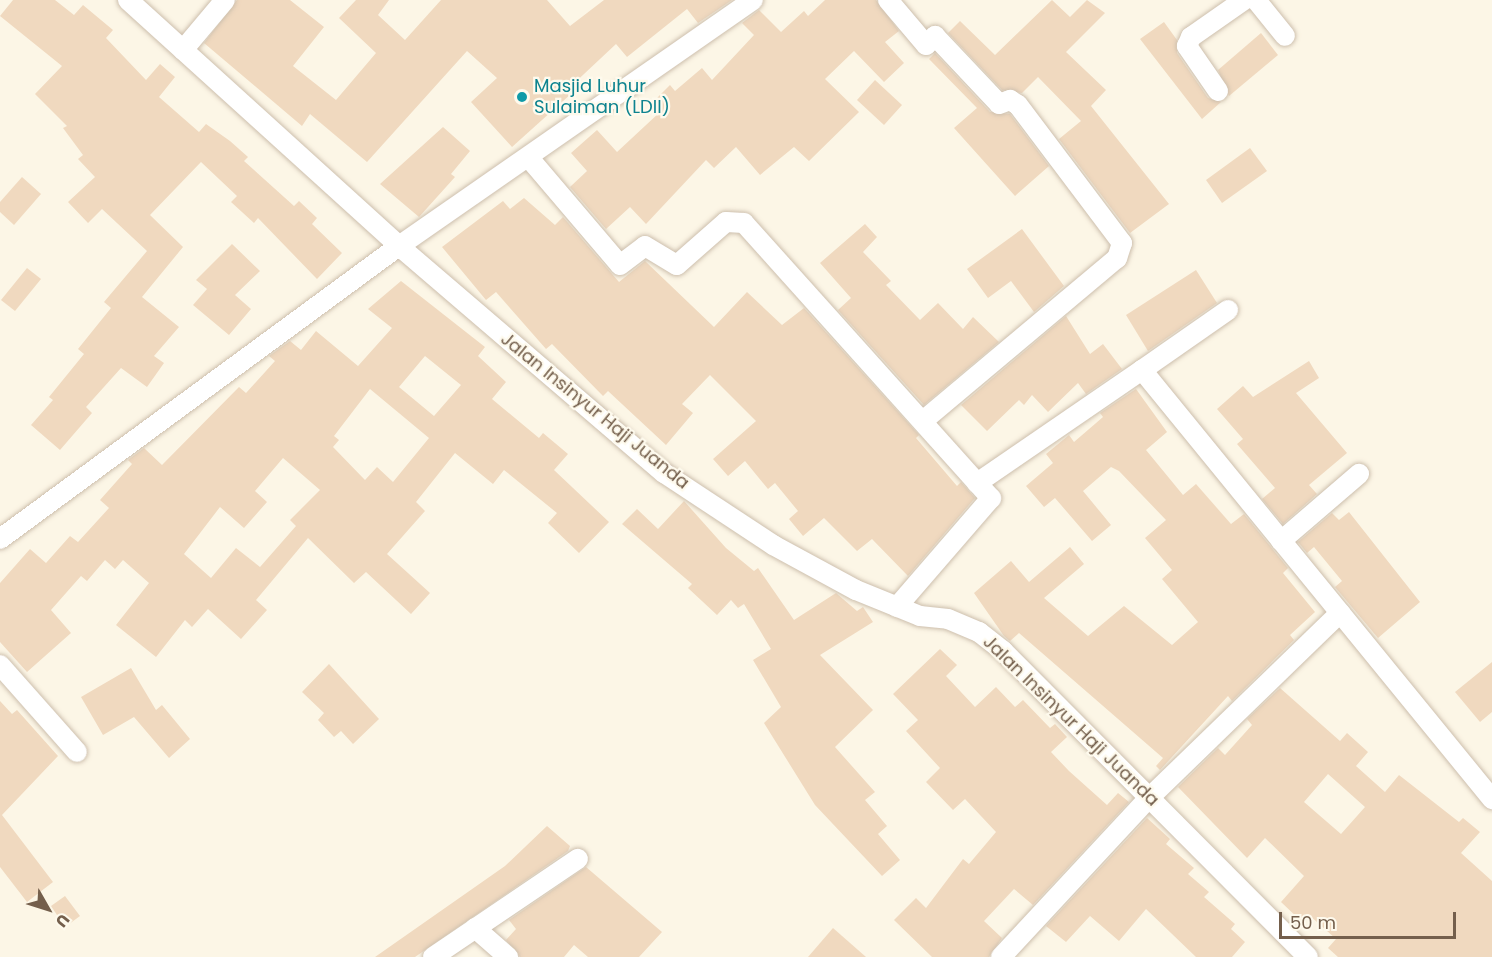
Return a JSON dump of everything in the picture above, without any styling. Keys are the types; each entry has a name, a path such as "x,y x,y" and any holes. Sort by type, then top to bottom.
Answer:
{"street":[{"name":"Jalan Insinyur Haji Juanda","path":"128,0 399,246 664,472 773,546 897,607 979,632 1308,957"},
{"path":"183,50 225,0"},
{"path":"0,539 399,246 530,158 753,0"},
{"path":"888,0 926,45 935,36 996,102 1002,106 1013,100 1018,105 1122,243 1117,258 923,421"},
{"path":"1218,91 1187,46 1191,37 1244,0"},
{"path":"1256,0 1285,36"},
{"path":"530,158 620,265 645,246 677,265 726,222 744,223 991,498 987,507 897,607"},
{"path":"977,483 1228,310"},
{"path":"1142,370 1492,799"},
{"path":"1281,541 1359,474"},
{"path":"1001,957 1149,798 1340,613"},
{"path":"0,665 77,752"},
{"path":"433,957 578,859"},
{"path":"475,928 508,957"}],"building":[{"path":"13,0 55,0 74,15 83,5 113,30 106,38 146,80 160,64 175,77 159,97 199,132 206,124 230,141 248,157 244,161 294,206 299,201 317,218 312,224 342,253 317,279 258,218 254,223 231,202 237,196 201,162 150,215 183,247 142,297 179,327 154,356 164,363 147,387 121,368 86,407 92,413 60,450 31,425 53,400 49,397 84,354 78,349 111,308 104,302 147,251 102,209 88,223 68,202 95,177 78,159 83,155 63,128 67,126 35,94 62,66 0,16"},
{"path":"237,0 290,0 324,27 293,66 336,100 376,53 339,18 356,0 389,0 378,15 405,40 441,0 547,0 570,26 604,0 732,0 698,23 687,9 627,57 616,44 568,89 572,93 512,147 471,102 497,78 467,51 367,162 310,114 302,126 204,43"},
{"path":"825,0 876,0 899,31 885,42 904,63 884,82 854,51 825,79 859,112 809,161 794,147 760,175 736,147 714,168 706,160 646,224 630,207 606,229 570,187 587,171 571,153 597,130 617,152 660,112 652,103 670,85 675,91 702,68 712,80 754,35 742,23 759,10 781,32 804,11 808,16"},
{"path":"1052,0 1070,17 1087,0 1105,13 1066,52 1106,90 1091,106 1169,204 1130,233 1059,139 1081,121 1038,77 1022,93 1002,90 948,33 960,21 995,55"},
{"path":"1164,22 1177,40 1177,53 1208,98 1221,102 1202,119 1140,39"},
{"path":"1261,33 1278,55 1229,96 1218,70"},
{"path":"935,53 990,112 1010,114 1049,166 1015,196 954,128 977,108 929,59"},
{"path":"875,80 902,105 884,125 857,100"},
{"path":"443,127 470,151 451,174 455,177 419,217 380,184"},
{"path":"1250,148 1267,171 1222,203 1206,180"},
{"path":"22,177 41,194 14,225 0,212 0,202"},
{"path":"524,198 555,225 563,217 619,282 645,261 714,327 747,292 782,325 804,308 919,435 916,438 957,486 961,482 975,498 908,576 872,539 857,551 824,518 803,536 789,519 798,511 775,483 768,489 745,461 728,476 713,459 756,421 710,375 682,404 693,413 666,445 608,391 603,396 552,344 546,349 496,292 486,300 442,247 503,201 510,209"},
{"path":"865,224 877,237 863,252 891,281 886,285 920,320 938,303 963,329 973,317 999,342 924,405 838,310 851,298 820,263"},
{"path":"1022,229 1064,286 1034,312 1011,281 988,298 967,269"},
{"path":"232,244 260,271 235,295 251,309 229,335 193,305 207,289 196,280"},
{"path":"27,268 41,279 15,311 1,300"},
{"path":"1196,270 1217,303 1148,351 1126,315"},
{"path":"401,281 485,347 478,356 506,382 492,399 539,438 543,433 568,454 554,470 609,522 579,553 548,523 557,513 504,470 493,484 455,453 416,502 425,511 387,554 430,593 411,614 366,572 354,583 308,538 256,600 267,610 241,639 208,609 192,627 185,620 156,657 116,625 149,583 123,560 115,569 105,560 87,581 81,576 51,610 71,633 27,672 0,642 0,583 30,549 46,563 70,536 78,542 109,508 100,500 132,464 128,460 144,448 162,465 239,387 246,393 275,361 269,356 290,341 301,350 316,331 358,366 392,328 368,309","holes":["425,356 461,385 434,416 399,387","370,389 429,438 393,482 377,467 365,480 333,447 339,440 334,436","283,458 320,490 290,520 296,526 260,567 236,548 211,578 184,554 220,507 244,528 267,502 255,491"]},
{"path":"1066,316 1090,354 1103,344 1122,369 1086,394 1078,383 1048,412 1032,395 1024,405 1019,400 987,431 961,405"},
{"path":"1309,361 1319,378 1296,393 1347,453 1309,485 1317,494 1283,524 1262,499 1275,488 1237,444 1243,439 1217,409 1243,386 1253,397"},
{"path":"1136,389 1167,432 1146,450 1183,495 1196,484 1231,524 1244,514 1288,568 1283,573 1315,612 1290,635 1294,640 1232,701 1228,696 1160,770 1156,766 1163,758 1019,633 1010,641 1004,636 974,593 1011,561 1029,582 1070,547 1084,564 1044,598 1088,636 1124,606 1172,645 1198,622 1162,579 1172,570 1145,538 1166,520 1119,471 1111,467 1083,491 1111,525 1092,541 1055,498 1044,507 1026,486 1053,463 1046,454 1069,435 1074,442 1103,417 1100,413"},
{"path":"684,501 726,548 754,571 758,568 794,620 836,593 857,611 863,607 873,622 820,655 873,710 835,747 875,792 865,800 887,826 878,834 900,860 882,876 815,805 764,723 781,707 753,660 771,649 744,604 738,608 731,600 717,615 688,588 692,584 622,524 637,509 658,529"},
{"path":"1349,512 1420,602 1378,638 1335,587 1342,581 1314,547 1307,553 1298,542 1332,513 1339,520"},
{"path":"940,649 957,665 946,676 975,707 996,687 1015,707 1023,700 1050,728 1055,724 1067,737 1051,752 1069,771 1107,805 1118,793 1129,802 1033,905 1014,889 984,921 1002,938 989,957 932,957 894,920 916,898 926,908 963,859 969,864 996,832 965,799 953,810 926,782 940,768 906,731 918,720 893,694"},
{"path":"1492,662 1492,712 1480,722 1455,692"},
{"path":"329,664 379,719 353,744 341,731 334,737 318,720 324,713 302,692"},
{"path":"131,668 156,710 162,705 190,739 169,758 134,717 103,735 81,697"},
{"path":"1280,688 1340,741 1347,733 1368,752 1356,766 1385,792 1399,775 1459,822 1463,818 1480,832 1461,853 1492,881 1492,957 1338,957 1328,948 1336,939 1308,914 1301,921 1281,902 1304,876 1265,838 1247,858 1178,787 1218,748 1225,755 1252,725 1247,719","holes":["1328,774 1365,807 1341,834 1304,802"]},
{"path":"0,701 12,714 17,710 58,756 2,815 53,882 27,902 0,867"},
{"path":"1147,818 1170,839 1166,844 1194,868 1188,874 1209,892 1204,897 1235,924 1231,929 1245,942 1232,957 1196,957 1146,909 1119,941 1090,916 1066,942 1046,926"},
{"path":"547,826 570,846 568,851 415,957 375,957 505,866"},
{"path":"586,867 662,932 639,957 588,957 574,945 564,957 520,957 506,940 516,929 509,920"},
{"path":"65,896 80,916 65,927 51,906"},
{"path":"833,928 866,957 808,957"}],"place":[{"name":"Masjid Luhur Sulaiman (LDII)","path":"522,97"}]}
